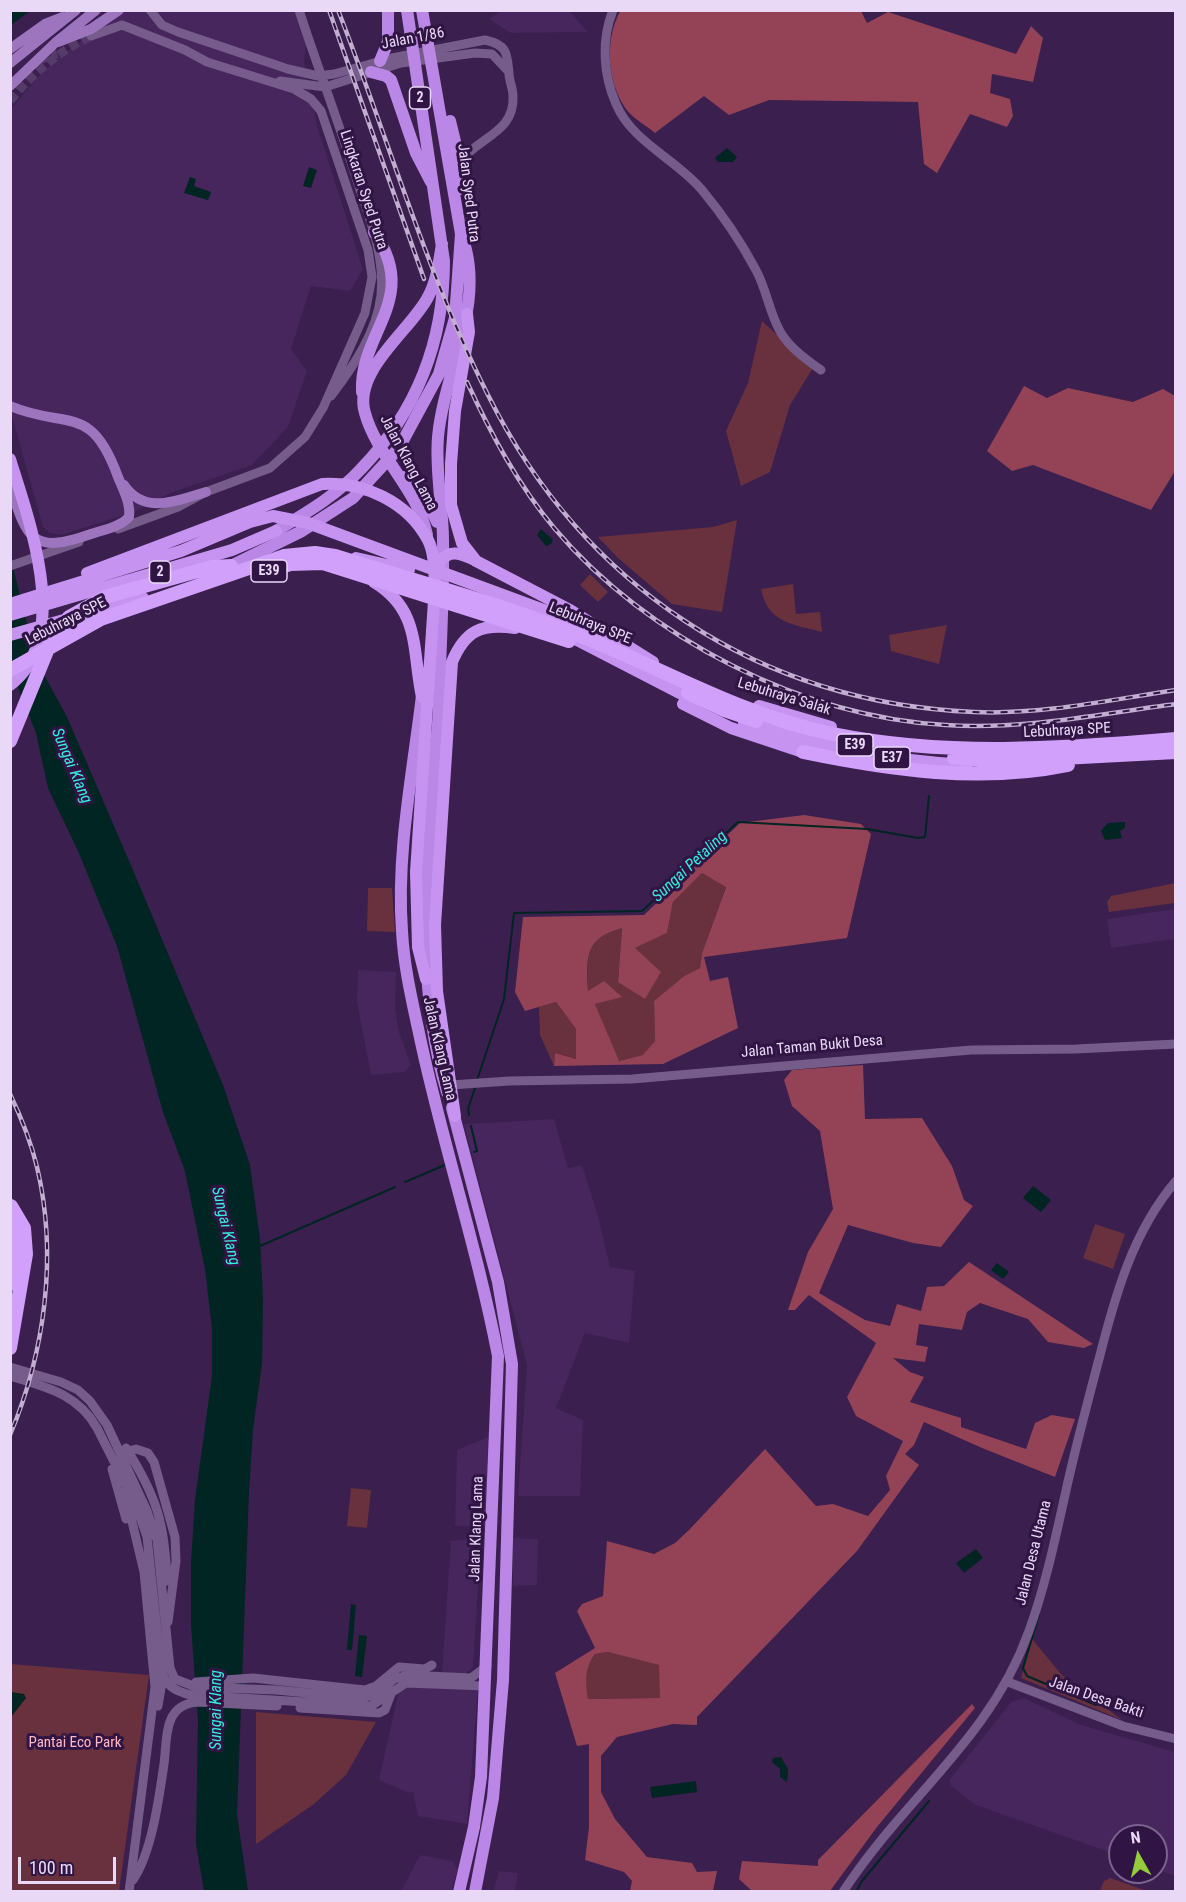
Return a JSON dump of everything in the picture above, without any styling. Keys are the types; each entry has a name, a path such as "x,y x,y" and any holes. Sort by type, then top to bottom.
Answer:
{"highway":[{"path":"467,314 468,332 455,411 450,488 453,520 462,543 476,561"},
{"path":"10,459 38,566 45,608 43,626 27,670 10,685"},
{"path":"10,604 41,601 54,591 90,572 322,484 339,483 365,488 393,501 427,538 433,556 435,586 418,947 426,979"},
{"path":"54,591 181,551 273,516 308,523 407,565"},
{"name":"2","path":"10,615 41,601 232,550 276,531"},
{"path":"440,562 452,552 476,561 570,610 653,662"},
{"name":"Lebuhraya SPE","path":"10,670 101,619 284,556 315,553 335,556 540,621 775,719 832,734 891,744 1005,750 1058,749 1176,738"},
{"path":"104,609 157,606 282,563 319,557 358,558 407,565"},
{"name":"Lebuhraya SPE","path":"10,680 105,625 290,564 323,564 540,631 616,658 724,710 830,741 889,752 982,759 1176,752"},
{"path":"269,568 304,564 334,566 363,576 385,589 399,604 415,635 421,700 440,698 448,706"},
{"name":"Lebuhraya Salak","path":"407,565 546,611 653,662 750,704 830,727 909,742 975,747 1176,738"},
{"path":"10,741 49,646 69,617 105,597 212,567 231,566"},
{"name":"2","path":"10,634 54,624 175,588 231,566"},
{"name":"E37","path":"465,586 564,633 674,692 740,721 803,741 873,756 944,764 1006,765 1094,761 1176,752"},
{"path":"440,601 537,632 625,666"},
{"path":"454,1116 436,986 435,925 452,662 465,639 480,629 499,626 537,632"},
{"path":"595,656 611,668 731,728 803,752 852,762 902,770 986,774 1049,769 1112,756"},
{"path":"803,752 873,756"},
{"path":"10,1284 14,1236 11,1204"},
{"path":"10,1348 26,1254 24,1228 11,1204"}],"main road":[{"path":"10,86 55,43 96,10"},
{"path":"55,43 91,29 119,10"},
{"path":"380,61 388,42 388,10"},
{"name":"2","path":"276,531 317,506 361,470 392,432 410,402 437,338 444,297 442,244 407,10"},
{"name":"Jalan Syed Putra","path":"231,566 272,548 332,514 371,480 399,448 434,383 448,345 458,289 461,234 422,10"},
{"path":"10,49 45,24 73,13"},
{"path":"10,63 73,13"},
{"path":"10,75 30,57 45,52"},
{"path":"370,72 386,76 391,80 416,153 434,186"},
{"path":"438,96 447,109 460,162 459,220"},
{"path":"363,407 361,384 364,365 382,325 391,279 386,252 374,232"},
{"name":"Jalan Klang Lama","path":"421,873 439,708 443,540 437,453 439,432 467,314 468,258 461,234"},
{"name":"Jalan Klang Lama","path":"442,244 429,295 375,367 368,382 363,407 372,431 400,475 422,520 429,551 429,624 405,840 402,931 417,1021 489,1306 498,1356 487,1666 480,1785 474,1827 459,1892"},
{"path":"10,406 32,415 62,418 83,424 105,447 130,510 127,520 59,544 43,542 29,533 22,522 10,486"},
{"path":"118,475 129,492 145,503 176,504 206,492"},
{"path":"400,475 408,479 434,511 438,525 440,601 436,651 425,667"},
{"name":"Jalan Klang Lama","path":"426,979 435,1039 498,1282 511,1350 512,1395 503,1680 493,1798 475,1892"},
{"path":"485,1686 492,1685 498,1676 501,1561 507,1547"}],"street":[{"name":"Jalan 1/86","path":"150,10 162,25 178,32 303,73 326,76 380,61 485,40 501,46 509,61 508,71 513,95 510,116 498,133 479,142 460,162"},
{"path":"299,10 374,232 382,282 377,313 358,356 323,408"},
{"path":"613,10 605,37 609,86 617,106 644,141 686,172 703,192 756,269 781,334 802,357 821,370"},
{"name":"Lingkaran Syed Putra","path":"91,36 122,25 185,50 207,62 269,80 303,93 321,111 368,250 372,277 369,301 323,408 305,437 270,468 206,492"},
{"path":"471,43 482,47 475,53"},
{"name":"Jalan 1/86","path":"269,80 296,81 325,87 401,63 475,53"},
{"path":"475,53 492,54 508,71"},
{"path":"456,143 462,145 479,142"},
{"path":"10,566 107,533 176,504"},
{"name":"Jalan Taman Bukit Desa","path":"451,1085 632,1078 970,1050 1076,1049 1176,1044"},
{"name":"Jalan Desa Utama","path":"843,1892 863,1861 964,1746 1008,1682 1029,1630 1045,1577 1084,1418 1122,1280 1151,1214 1176,1181"},
{"path":"13,1372 73,1399 90,1416 135,1505 147,1537 163,1676 173,1689 202,1695 359,1702 375,1695 400,1677 419,1675 471,1678 487,1666"},
{"path":"13,1372 61,1382 78,1390 90,1401 142,1473 159,1509 166,1545 168,1613 162,1693 153,1723"},
{"path":"107,1425 147,1511 157,1540 166,1639 170,1668 175,1679 196,1688 268,1689 379,1704 393,1689 406,1683 485,1686"},
{"path":"130,1887 153,1723 154,1678 140,1552 119,1459 122,1453 136,1449 148,1453 154,1462 175,1537 176,1561 166,1639"},
{"path":"108,1454 124,1514 140,1552"},
{"path":"175,1679 198,1682 241,1678 282,1680 365,1690 376,1686 399,1668 425,1670 432,1665"},
{"path":"292,1707 297,1682"},
{"name":"Jalan Desa Bakti","path":"1008,1682 1124,1726 1176,1739"},
{"path":"310,1709 314,1684"},
{"path":"130,1887 139,1871 144,1854 161,1787 171,1720 178,1709 187,1703 213,1702 379,1713 385,1710 393,1689"},
{"path":"202,1695 213,1702"}],"shaded area":[{"path":"621,10 861,11 867,23 888,12 1016,54 1031,26 1043,38 1033,82 992,74 990,93 1010,99 1013,116 1007,127 970,114 937,173 924,164 918,102 769,100 729,115 704,96 655,133 629,112 615,86 610,47"},
{"path":"123,11 304,11 308,26 304,63 318,129 363,269 350,291 311,286 291,349 307,371 288,427 252,465 170,493 134,512 61,535 50,533 43,527 11,413 10,110 36,79 59,57"},
{"path":"501,11 569,11 588,32 511,33 489,19"},
{"path":"1024,386 1047,398 1068,388 1133,402 1163,389 1175,396 1175,471 1151,510 1033,465 1012,471 987,451"},
{"path":"804,815 861,824 871,834 847,938 704,957 710,981 728,977 738,1028 663,1064 554,1066 555,1053 576,1059 576,1029 556,1002 525,1011 515,992 523,917 644,915 740,823","holes":["702,873 726,887 702,953 700,968 684,976 654,1001 655,1041 643,1055 619,1061 595,1004 622,997 604,981 588,991 588,959 594,943 610,932 622,928 618,982 645,999 661,972 635,948 667,933 673,902"]},
{"path":"1175,909 1175,939 1111,948 1107,919"},
{"path":"358,970 396,972 395,1008 399,1032 411,1065 404,1072 371,1075 357,1002"},
{"path":"863,1065 865,1119 922,1118 952,1166 964,1200 973,1206 941,1247 913,1243 848,1225 819,1293 865,1320 890,1326 897,1304 921,1311 927,1287 944,1286 969,1262 1093,1344 1084,1348 1048,1342 1028,1319 980,1303 967,1312 962,1330 919,1324 916,1345 928,1347 925,1362 893,1358 910,1372 924,1377 910,1402 961,1418 961,1427 1026,1449 1035,1423 1052,1415 1075,1419 1055,1477 924,1422 914,1445 905,1454 919,1465 857,1551 697,1717 697,1725 673,1724 617,1737 601,1756 601,1792 615,1819 647,1857 692,1863 697,1872 717,1871 713,1891 630,1891 632,1881 624,1872 585,1860 589,1827 589,1744 577,1746 555,1673 595,1648 577,1611 582,1604 603,1596 607,1541 654,1554 675,1543 765,1449 816,1506 833,1504 868,1516 890,1490 886,1476 903,1441 856,1416 847,1397 876,1343 809,1295 795,1310 788,1310 808,1252 833,1209 820,1131 792,1106 784,1080 792,1070","holes":["608,1652 659,1665 660,1698 588,1699 587,1670 595,1654"]},
{"path":"554,1119 568,1168 582,1165 599,1219 610,1267 635,1271 629,1343 585,1333 556,1408 583,1420 580,1496 518,1496 527,1365 464,1124"},
{"path":"488,1437 486,1527 455,1526 457,1450"},
{"path":"481,1538 473,1667 465,1674 442,1672 451,1541"},
{"path":"513,1538 538,1539 537,1585 513,1586"},
{"path":"406,1687 478,1689 467,1824 418,1816 413,1791 409,1793 379,1780 399,1690"},
{"path":"1024,1698 1081,1725 1175,1752 1175,1876 1168,1873 1168,1824 1108,1824 1108,1852 976,1805 951,1786 950,1779 1011,1702"},
{"path":"972,1704 975,1708 877,1827 830,1891 752,1891 739,1879 742,1861 818,1866 818,1860"},
{"path":"420,1855 452,1861 458,1869 451,1891 401,1891"},
{"path":"499,1871 518,1873 515,1891 493,1891"}],"green space":[{"path":"762,321 813,368 790,405 770,472 741,486 726,431 748,383"},
{"path":"737,520 722,612 672,604 618,558 598,537 713,527"},
{"path":"590,574 608,592 598,602 580,585"},
{"path":"793,584 796,614 820,612 822,632 791,624 769,609 761,589"},
{"path":"947,625 939,664 891,651 889,635"},
{"path":"702,873 726,886 702,953 700,968 684,976 654,1001 655,1041 644,1055 618,1061 595,1004 621,996 588,991 590,951 601,938 622,927 618,982 635,948 667,933 673,902"},
{"path":"1175,883 1175,903 1109,912 1107,902 1111,896"},
{"path":"368,888 392,888 395,932 367,931"},
{"path":"556,1002 576,1029 576,1059 555,1053 554,1066 540,1035 539,1007"},
{"path":"1095,1224 1125,1234 1113,1269 1083,1258"},
{"path":"351,1488 371,1490 367,1528 347,1526"},
{"path":"1032,1639 1061,1674 1122,1720 1021,1678"},
{"path":"608,1652 660,1665 660,1698 588,1699 586,1681 589,1665 595,1654"},
{"name":"Pantai Eco Park","path":"10,1664 149,1675 119,1891 11,1891"},
{"path":"256,1712 376,1722 346,1775 314,1804 256,1844"},
{"path":"1108,1879 1108,1884 1127,1884 1147,1891 1100,1891 1104,1881"}],"water":[{"path":"11,10 30,10 30,11 11,25"},
{"path":"727,148 737,157 733,162 718,162 715,158"},
{"path":"309,167 317,170 311,188 303,186"},
{"path":"190,177 196,179 194,186 211,192 208,200 184,193"},
{"path":"541,529 553,540 551,544 546,546 537,535"},
{"name":"Sungai Klang","path":"10,555 36,660 67,717 133,870 223,1085 250,1165 260,1239 263,1299 262,1364 253,1429 249,1492 237,1814 248,1891 204,1891 196,1844 198,1720 191,1625 191,1563 195,1500 212,1376 212,1328 205,1269 185,1171 163,1112 117,946 78,851 48,788 36,733 11,670"},
{"path":"1125,822 1125,828 1120,831 1122,838 1105,840 1101,831 1108,823"},
{"path":"1033,1186 1051,1200 1041,1212 1023,1198"},
{"path":"997,1263 1009,1272 1003,1279 991,1270"},
{"path":"976,1549 983,1558 964,1573 956,1563"},
{"path":"351,1604 356,1605 352,1650 347,1650"},
{"path":"359,1635 367,1636 362,1677 355,1676"},
{"path":"11,1692 24,1694 26,1698 11,1717"},
{"path":"781,1757 788,1769 787,1782 780,1777 780,1769 772,1762 773,1758"},
{"path":"696,1781 697,1792 652,1798 650,1787"}],"waterway":[{"name":"Sungai Petaling","path":"477,1080 504,999 514,913 642,911 738,822 867,829 918,838 925,837 929,796"},
{"name":"Sungai Petaling","path":"469,1115 468,1109 476,1085"},
{"path":"471,1126 477,1151 474,1152"},
{"name":"Sungai Petaling","path":"405,1182 445,1165"},
{"path":"260,1246 395,1187"},
{"path":"1039,1615 1023,1668 1027,1676 1096,1705"},
{"path":"856,1892 862,1881 929,1801"}],"tunnel":[{"path":"10,101 47,64 91,36"},
{"path":"37,60 57,53"}],"railway":[{"path":"329,10 424,279"},
{"path":"338,10 426,253 488,395 527,463 574,524 627,577 686,622 751,658 821,686 895,704 974,712 1024,711 1075,706 1176,690"},
{"path":"467,382 506,458 529,495 555,529 592,568 635,605 682,637 732,665 784,689 838,707 892,719 946,725 1033,723 1176,704"},
{"path":"10,1094 32,1148 43,1200 47,1234 47,1269 39,1337 32,1370 10,1435"}]}
